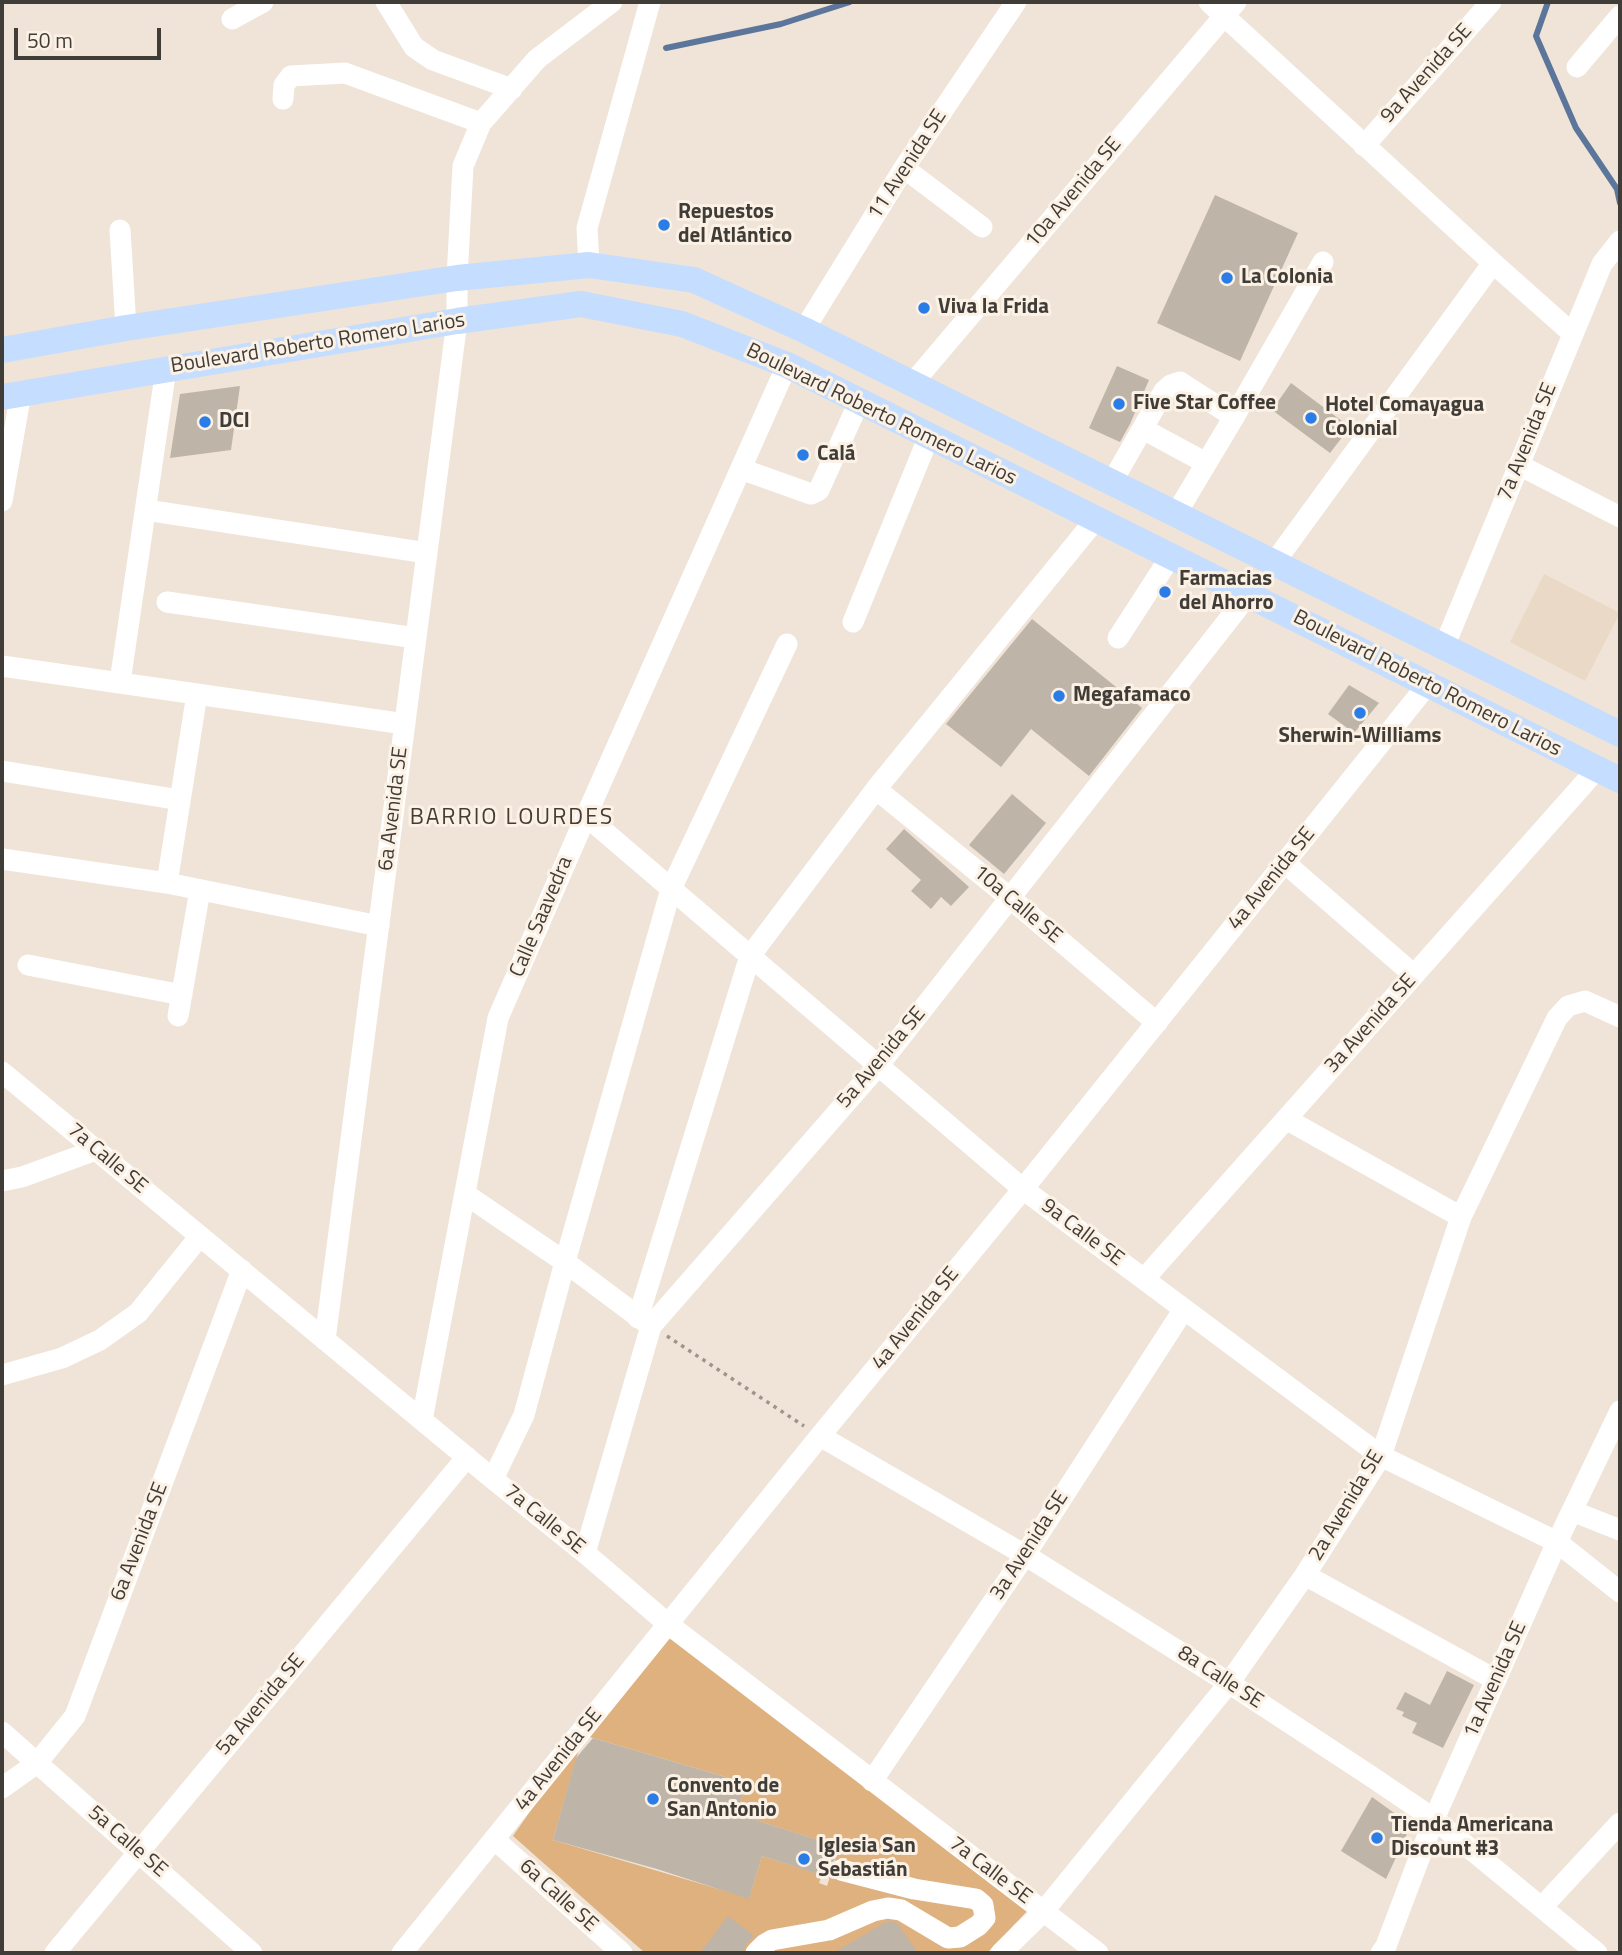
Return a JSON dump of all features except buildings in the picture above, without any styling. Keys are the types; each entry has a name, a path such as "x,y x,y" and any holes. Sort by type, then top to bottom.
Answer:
{"main road":[{"name":"Boulevard Roberto Romero Larios","path":"2,350 127,328 457,278 589,265 694,280 804,330 1620,734"},
{"name":"Boulevard Roberto Romero Larios","path":"11,395 457,321 581,304 682,324 787,365 1609,774"}],"street":[{"path":"232,19 263,2"},
{"path":"386,2 414,47 424,54 433,60 512,89"},
{"name":"6a Avenida SE","path":"325,1340 457,321 463,166 481,123 537,59 612,2"},
{"path":"589,265 587,228 650,2"},
{"name":"11 Avenida SE","path":"804,330 904,168 1016,2"},
{"name":"9a Avenida SE","path":"1364,146 1491,2"},
{"path":"1223,6 1364,146 1573,334"},
{"name":"10a Avenida SE","path":"912,384 1223,6"},
{"path":"1577,66 1616,29"},
{"path":"283,99 284,85 291,76 345,73 481,123"},
{"path":"904,168 982,227"},
{"path":"120,230 127,328"},
{"name":"7a Avenida SE","path":"1444,647 1602,264 1619,243"},
{"path":"1176,514 1323,262"},
{"path":"1274,563 1493,263"},
{"name":"Calle Saavedra","path":"422,1420 498,1018 787,365"},
{"path":"120,682 166,369"},
{"path":"1112,482 1164,391 1171,385 1180,382 1234,417"},
{"path":"2,501 11,395"},
{"path":"741,469 811,494 818,490 859,401"},
{"path":"1143,429 1206,463"},
{"path":"853,622 929,436"},
{"path":"1519,465 1620,517"},
{"path":"146,510 427,553"},
{"path":"465,1194 565,1262 644,1322 750,956 876,789 1096,519"},
{"path":"1118,638 1171,556"},
{"name":"5a Avenida SE","path":"585,1553 644,1322 878,1066 1248,595"},
{"path":"167,602 416,638"},
{"path":"493,1479 524,1415 671,889 787,644"},
{"path":"2,666 405,724"},
{"name":"4a Avenida SE","path":"402,1953 1023,1189 1428,684"},
{"path":"167,883 197,694"},
{"path":"2,771 180,800"},
{"name":"3a Avenida SE","path":"1144,1279 1414,975 1609,774"},
{"name":"10a Calle SE","path":"876,789 1157,1023"},
{"name":"9a Calle SE","path":"586,816 1023,1189 1381,1456 1557,1542 1620,1592"},
{"path":"2,859 167,883 379,926"},
{"path":"1284,863 1414,975"},
{"path":"28,965 180,1005 200,890"},
{"name":"2a Avenida SE","path":"1002,1953 1043,1912 1229,1682 1306,1575 1381,1456 1461,1217 1557,1018 1568,1006 1585,1000 1620,1017"},
{"name":"7a Calle SE","path":"2,1072 668,1624 1098,1953"},
{"path":"1286,1119 1461,1217"},
{"path":"2,1181 22,1177 96,1150"},
{"path":"2,1375 62,1358 100,1340 138,1313 200,1236"},
{"name":"6a Avenida SE","path":"2,1788 37,1763 75,1716 242,1270"},
{"name":"3a Avenida SE","path":"872,1780 1025,1555 1184,1309"},
{"name":"1a Avenida SE","path":"1381,1953 1434,1819 1557,1542 1620,1411"},
{"name":"8a Calle SE","path":"820,1436 1025,1555 1229,1682 1434,1819 1597,1953"},
{"name":"5a Avenida SE","path":"55,1953 467,1457"},
{"path":"1572,1511 1620,1530"},
{"path":"1306,1575 1496,1680"},
{"name":"5a Calle SE","path":"2,1732 252,1953"},
{"path":"1542,1907 1620,1823"},
{"name":"6a Calle SE","path":"494,1839 622,1953"},
{"path":"756,1953 772,1940 829,1930 873,1910 901,1910 948,1938 960,1937 979,1926 985,1918 983,1905 976,1899 914,1889 841,1870"}],"path":[{"path":"644,1322 820,1436"}],"shaded area":[{"path":"1544,574 1620,613 1585,681 1510,642"},
{"path":"670,1632 1031,1907 987,1953 645,1953 513,1836 583,1735","holes":["583,1735 746,1783 737,1814 830,1844 831,1839 841,1842 827,1886 819,1883 822,1875 762,1856 749,1898 553,1840"]}],"waterway":[{"path":"666,48 781,24 850,2"},
{"path":"1548,2 1536,36 1576,128 1617,189 1620,203"}],"place":[{"name":"Repuestos del Atlántico","path":"664,225"},
{"name":"La Colonia","path":"1227,278"},
{"name":"Viva la Frida","path":"924,308"},
{"name":"Five Star Coffee","path":"1119,404"},
{"name":"Hotel Comayagua Colonial","path":"1311,418"},
{"name":"DCI","path":"205,422"},
{"name":"Calá","path":"803,455"},
{"name":"Farmacias del Ahorro","path":"1165,592"},
{"name":"Megafamaco","path":"1059,696"},
{"name":"Sherwin-Williams","path":"1360,713"},
{"name":"Convento de San Antonio","path":"653,1799"},
{"name":"Tienda Americana Discount #3","path":"1377,1838"},
{"name":"Iglesia San Sebastián","path":"804,1859"}],"district":[{"name":"BARRIO LOURDES","path":"512,818"}]}
